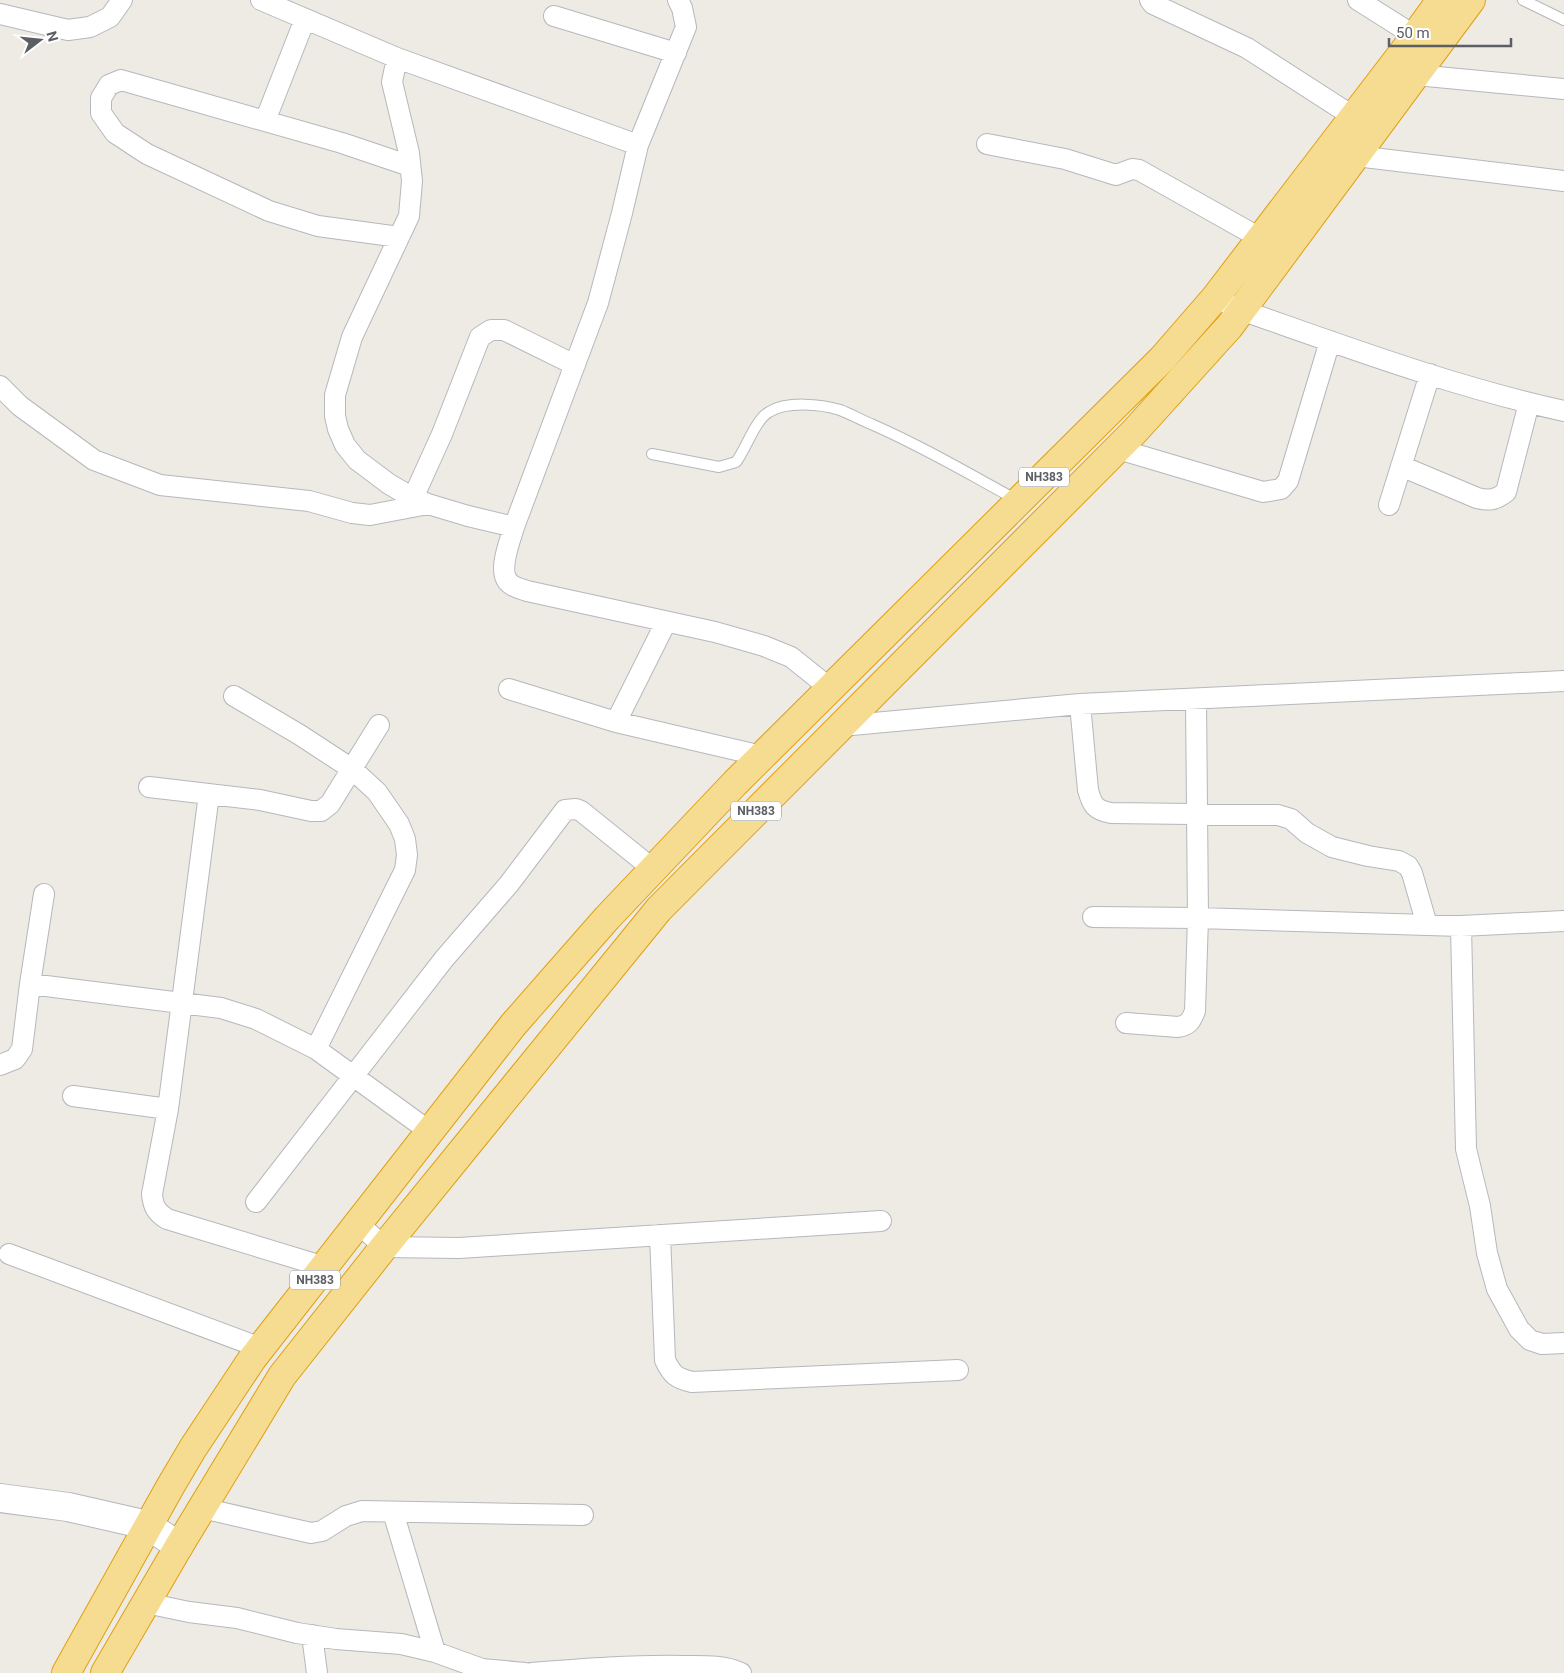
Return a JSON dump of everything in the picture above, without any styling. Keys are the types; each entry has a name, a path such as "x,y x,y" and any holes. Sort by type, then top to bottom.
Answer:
{"highway":[{"name":"NH383","path":"66,1673 147,1525 193,1448 261,1348 359,1224 428,1131 513,1025 607,918 762,756 1162,359 1215,298 1441,0"},
{"name":"NH383","path":"105,1673 282,1376 384,1247 659,909 1118,449 1223,334 1471,0"}],"street":[{"path":"0,14 68,30 90,26 110,17 122,0"},
{"path":"261,0 398,58 638,145"},
{"path":"678,0 682,8 686,27 638,145 598,303 514,527 503,567 505,578 511,585 527,591 715,632 764,646 791,657 830,689"},
{"path":"1150,0 1153,4 1247,48 1354,117"},
{"path":"1358,0 1415,36"},
{"path":"554,16 676,53"},
{"path":"265,121 306,19"},
{"path":"398,58 392,82 409,153 412,197 409,216 352,338 335,395 335,416 338,429 344,445 358,460 389,484 420,501 468,516 514,527"},
{"path":"1416,75 1564,89"},
{"path":"399,237 318,226 269,211 156,158 115,133 101,113 101,98 109,85 121,80 342,143 410,166"},
{"path":"987,144 1065,159 1116,175 1132,169 1139,170 1260,238"},
{"path":"1356,156 1564,182"},
{"path":"1215,298 1242,310 1430,374 1529,403 1564,411"},
{"path":"420,501 442,434 480,336 491,330 504,330 575,365"},
{"path":"1118,449 1263,492 1281,489 1288,481 1330,341"},
{"path":"1389,505 1430,374"},
{"path":"0,386 20,406 94,460 160,485 309,501 352,513 370,515 420,501"},
{"path":"1401,466 1477,498 1498,499 1506,492 1529,403"},
{"path":"616,722 666,622"},
{"path":"841,726 1080,704 1564,681"},
{"path":"509,689 616,722 762,756"},
{"path":"234,696 300,735 352,769 377,792 399,824 405,839 407,855 405,870 316,1049"},
{"path":"1126,1023 1186,1026 1191,1022 1195,1011 1198,918 1196,699"},
{"path":"1080,704 1088,790 1091,802 1101,811 1111,813 1197,815 1278,814 1292,819 1307,833 1332,847 1399,861 1408,866 1412,873 1427,925"},
{"path":"149,787 260,800 311,811 321,811 330,804 379,725"},
{"path":"209,794 168,1109 152,1194 153,1204 158,1213 167,1219 325,1267"},
{"path":"256,1202 444,959 509,884 558,817 566,810 576,809 581,811 653,869"},
{"path":"0,1065 15,1059 22,1049 44,894"},
{"path":"1093,917 1198,918 1461,926 1564,921"},
{"path":"1461,926 1466,1149 1480,1206 1487,1253 1497,1289 1519,1329 1530,1340 1542,1344 1564,1343"},
{"path":"30,984 221,1008 256,1019 316,1049 428,1131"},
{"path":"73,1096 168,1109"},
{"path":"359,1224 384,1247 459,1248 881,1221"},
{"path":"660,1235 665,1360 671,1372 680,1379 692,1382 958,1370"},
{"path":"9,1254 261,1348"},
{"path":"0,1498 68,1507 147,1525 179,1546"},
{"path":"202,1508 311,1533 322,1531 346,1516 362,1511 583,1515"},
{"path":"393,1512 435,1652"},
{"path":"146,1603 189,1612 237,1618 336,1639 401,1644 435,1652 482,1669 525,1673"},
{"path":"312,1635 317,1673"},
{"path":"532,1673 657,1666 710,1666 741,1673"}],"lane":[{"path":"1523,0 1564,20"},
{"path":"652,454 719,467 736,462 744,451 761,418 769,411 784,406 808,405 839,410 898,436 1020,501"}]}
